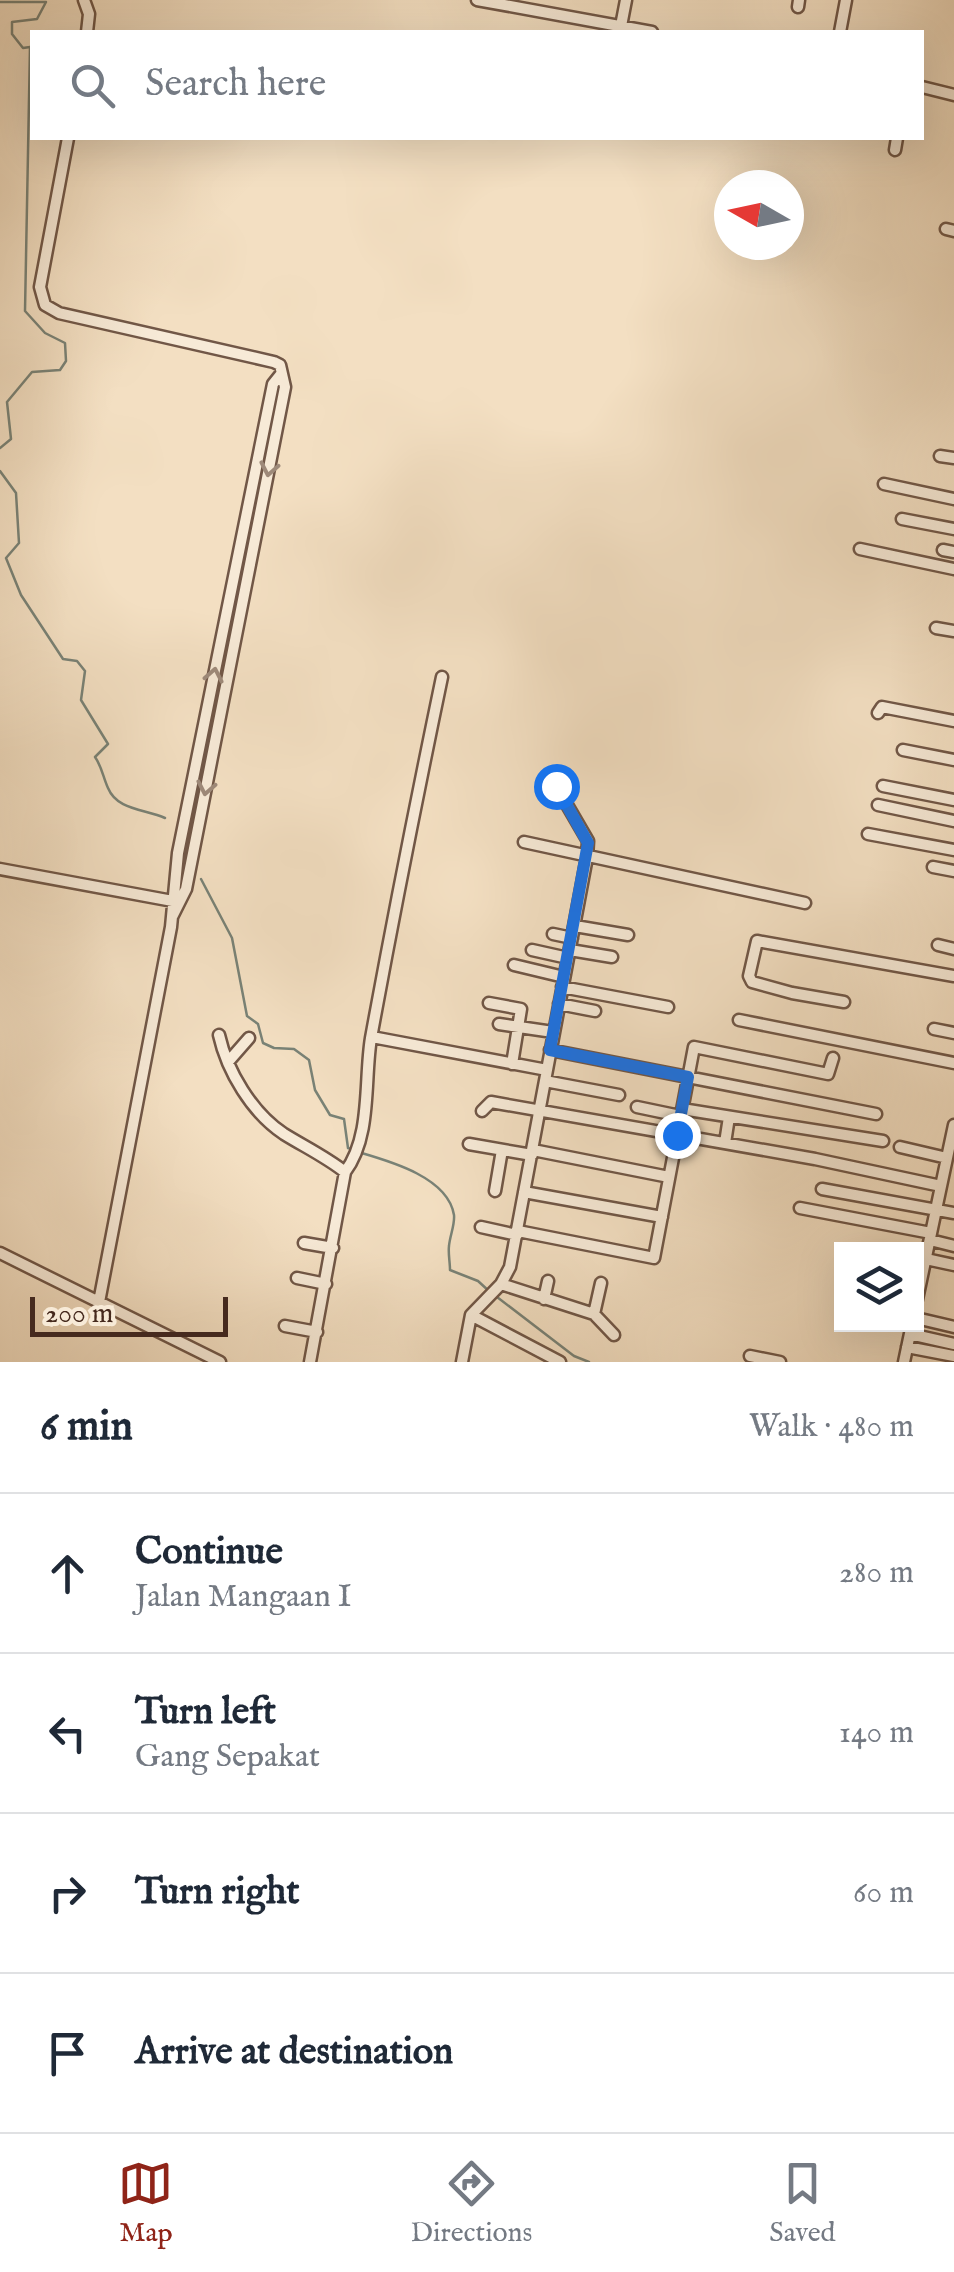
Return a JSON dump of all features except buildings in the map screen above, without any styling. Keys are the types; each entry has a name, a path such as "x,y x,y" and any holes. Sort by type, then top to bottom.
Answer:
{"street":[{"path":"84,0 89,14 87,30"},
{"path":"477,0 538,6 642,30"},
{"path":"622,26 626,0"},
{"path":"840,30 846,0"},
{"path":"924,88 954,95"},
{"path":"68,140 40,287 45,305 59,314 274,362 280,365 286,388 186,888 172,916 100,1302"},
{"path":"940,456 954,458"},
{"path":"884,484 954,500"},
{"path":"902,518 954,529"},
{"path":"860,549 954,569"},
{"path":"936,628 954,632"},
{"path":"310,1362 345,1172 355,1152 367,1096 372,1037 442,677"},
{"path":"878,713 882,707 954,721"},
{"path":"903,750 954,760"},
{"path":"462,1362 471,1315 510,1267 586,857 588,841 556,786"},
{"path":"883,786 954,800"},
{"path":"878,805 954,821"},
{"path":"868,834 954,850"},
{"path":"524,842 805,903"},
{"path":"933,867 954,871"},
{"path":"0,869 176,902"},
{"path":"553,934 612,957"},
{"path":"532,950 628,935"},
{"path":"844,1002 792,994 752,982 749,976 757,941 954,976"},
{"path":"938,946 954,949"},
{"path":"514,965 563,982 668,1007"},
{"path":"489,1003 520,1008 512,1064"},
{"path":"559,1004 595,1010"},
{"path":"739,1020 954,1063"},
{"path":"499,1024 553,1032"},
{"path":"934,1029 954,1033"},
{"path":"219,1035 228,1062 256,1107 280,1132 345,1172"},
{"path":"372,1037 512,1064 618,1095"},
{"path":"228,1062 249,1038"},
{"path":"480,1227 654,1258 694,1047 828,1074 833,1058"},
{"path":"550,1050 876,1114"},
{"path":"482,1110 491,1102 946,1184"},
{"path":"637,1107 883,1141"},
{"path":"725,1143 730,1117"},
{"path":"924,1268 936,1209 946,1184 953,1130"},
{"path":"469,1144 669,1176"},
{"path":"900,1147 949,1161"},
{"path":"495,1191 502,1150"},
{"path":"822,1189 954,1213"},
{"path":"524,1192 662,1217"},
{"path":"800,1208 931,1237 954,1246"},
{"path":"304,1243 333,1248"},
{"path":"0,1253 220,1362"},
{"path":"926,1259 954,1265"},
{"path":"298,1278 326,1284"},
{"path":"544,1299 548,1281"},
{"path":"594,1314 601,1283"},
{"path":"495,1289 594,1314 614,1335"},
{"path":"471,1315 560,1362"},
{"path":"924,1329 953,1324"},
{"path":"284,1326 316,1332"},
{"path":"904,1362 912,1332"},
{"path":"914,1332 954,1356"},
{"path":"915,1332 954,1344"},
{"path":"533,1362 535,1348"},
{"path":"750,1356 780,1362"}],"waterway":[{"path":"0,2 46,2 37,19 12,22 12,34 23,48 30,47 25,311 45,333 65,343 66,361 60,370 32,372 7,402 11,439 0,448"},
{"path":"0,471 16,493 19,543 6,558 21,595 63,659 77,661 85,671 81,700 108,744 95,757 108,788 124,805 165,818"},
{"path":"201,879 232,938 247,1016 258,1024 263,1043 294,1049 309,1060 315,1090 330,1115 344,1119 351,1149"},
{"path":"358,1152 415,1173 441,1190 454,1215 450,1270 478,1281 490,1292"},
{"path":"497,1297 574,1356 589,1362"}],"route":[{"path":"556,786 588,843 550,1050 688,1077 677,1135"}]}
